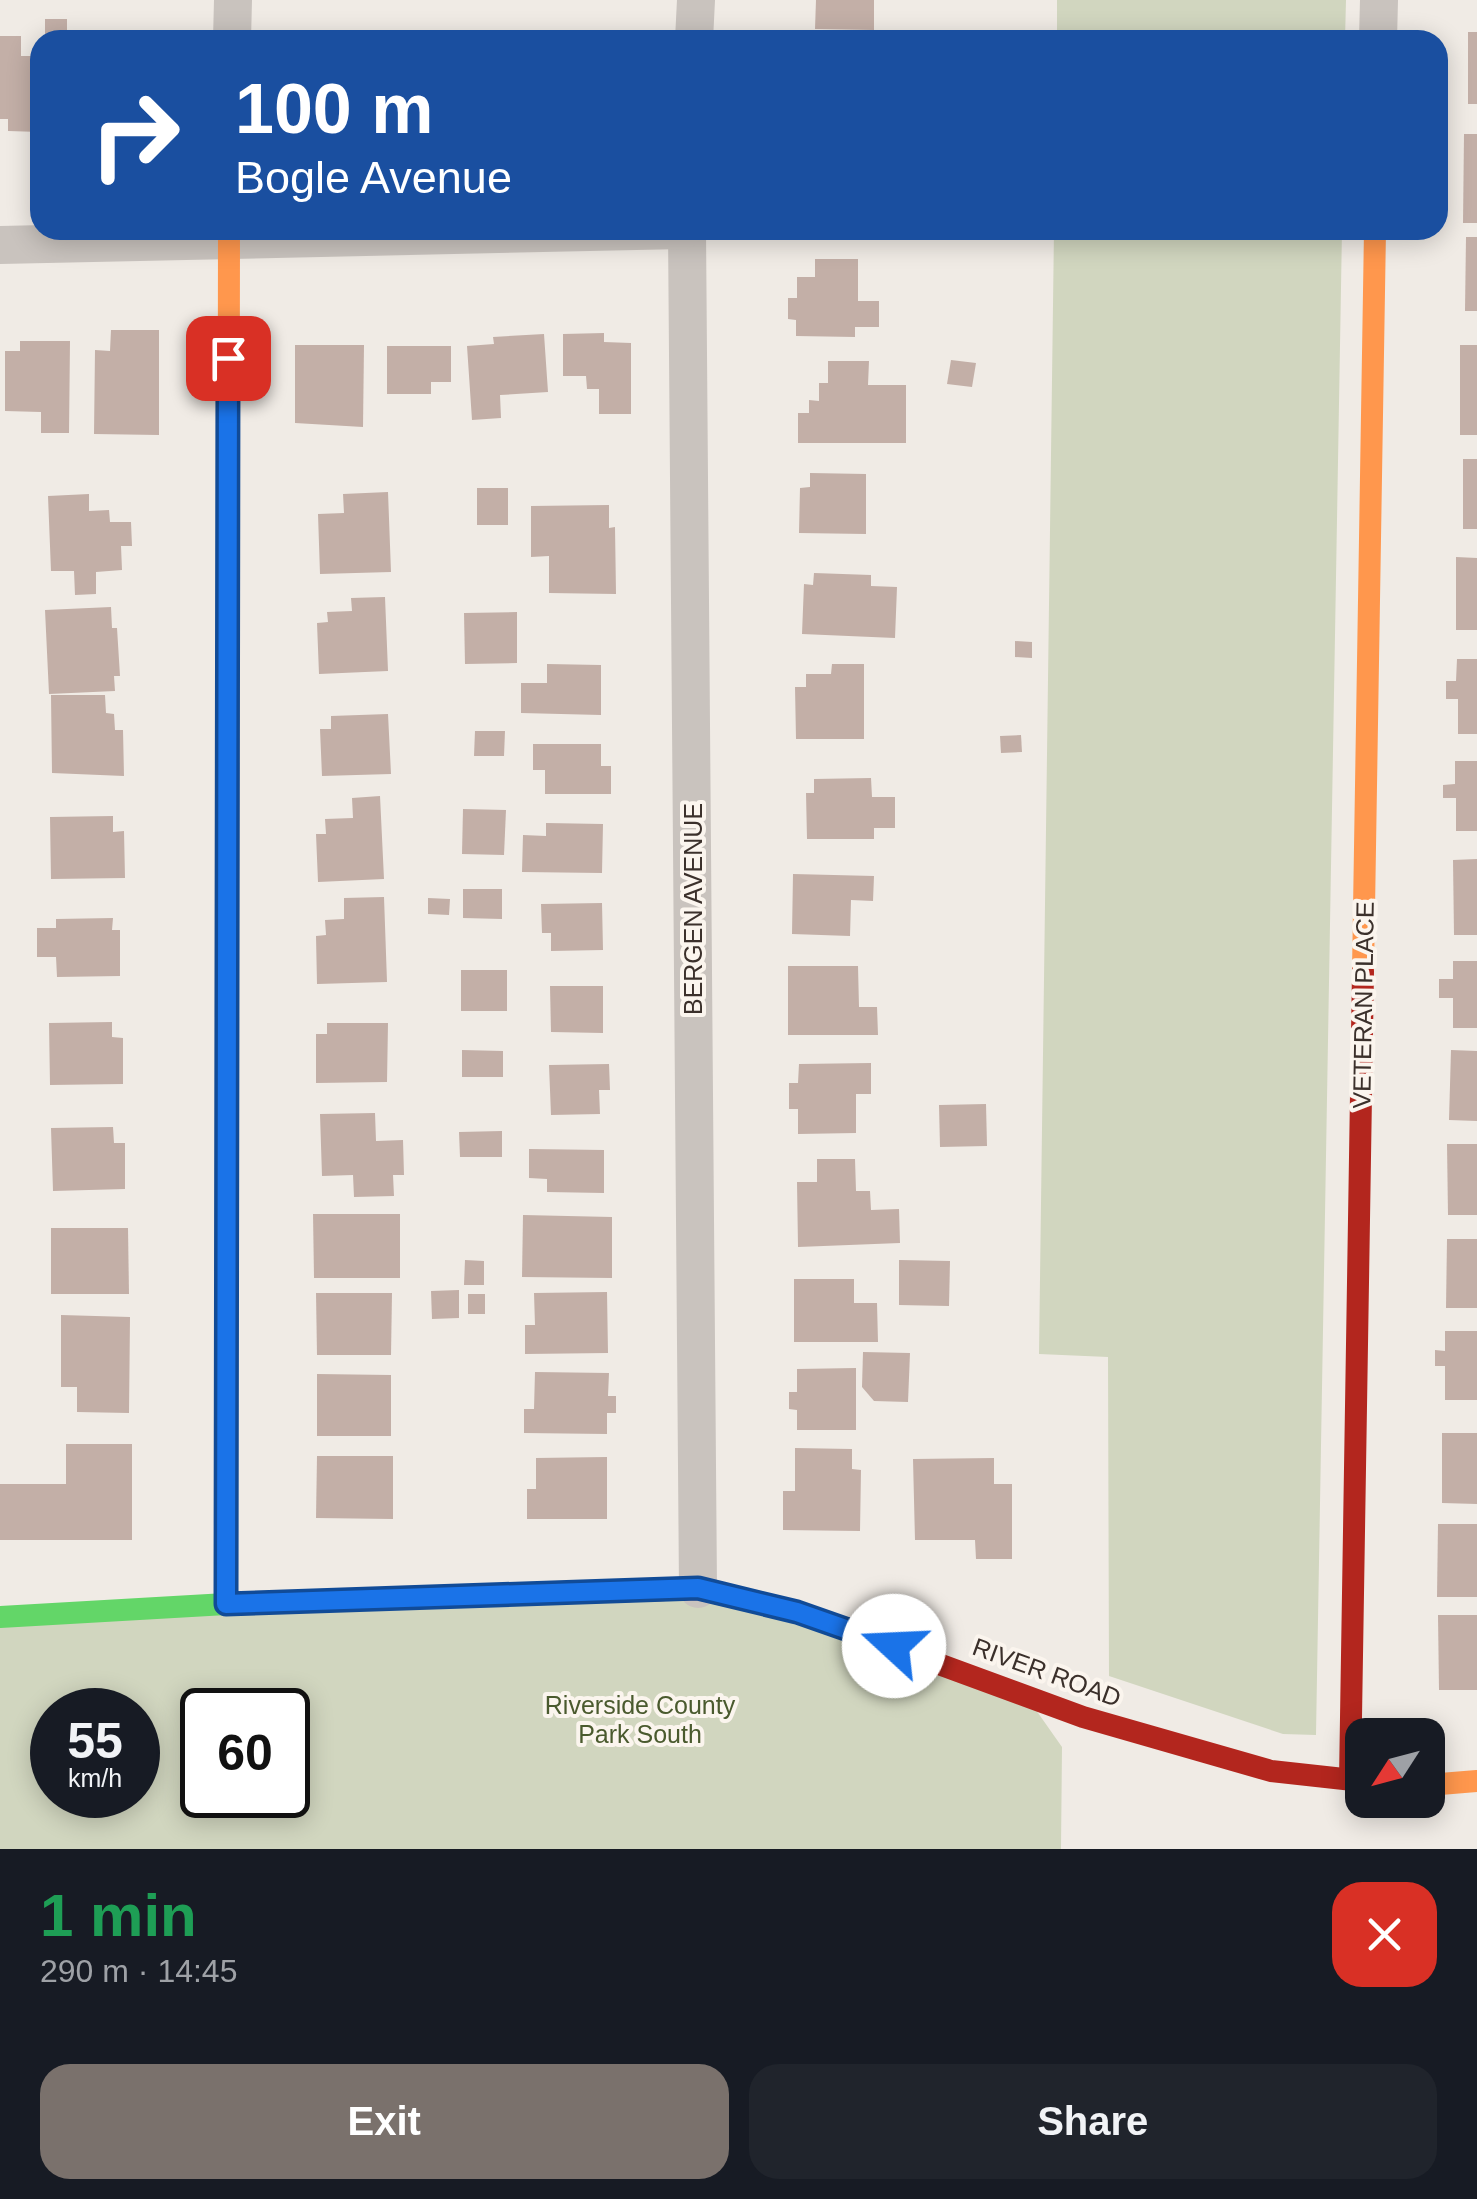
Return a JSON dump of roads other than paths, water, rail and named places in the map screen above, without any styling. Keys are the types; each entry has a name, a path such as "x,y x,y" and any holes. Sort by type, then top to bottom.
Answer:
{"street":[{"path":"232,30 233,0"},
{"path":"694,30 696,0"},
{"path":"1378,30 1379,0"},
{"path":"0,245 104,240"},
{"path":"226,1604 229,240"},
{"name":"BERGEN AVENUE","path":"685,240 698,1588"},
{"name":"VETERAN PLACE","path":"1357,1718 1376,240"},
{"name":"RIVER ROAD","path":"0,1617 226,1604 698,1588 797,1612 1083,1716 1270,1771 1345,1780"},
{"path":"1445,1784 1477,1781"}],"park label":[{"name":"Riverside County Park South","path":"640,1720"}]}
